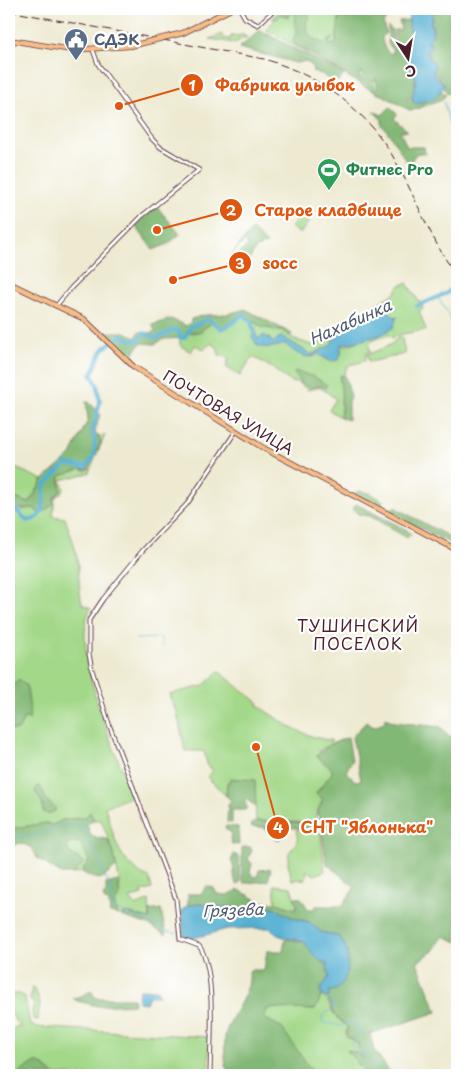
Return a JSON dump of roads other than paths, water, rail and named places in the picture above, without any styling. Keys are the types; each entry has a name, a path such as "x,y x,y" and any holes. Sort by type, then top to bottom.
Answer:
{"main road":[{"path":"9,40 49,47 93,50 131,46 183,32 231,9"},
{"path":"9,285 84,319 104,340"},
{"path":"54,307 82,321 104,340"},
{"name":"ПОЧТОВАЯ УЛИЦА","path":"104,340 134,367 235,432 347,494 457,551"}],"street":[{"path":"240,9 245,18 258,25 275,9"},
{"path":"54,307 142,216 199,170 160,147 152,139 98,64 93,50"},
{"path":"210,1075 209,970 200,948 180,939 178,907 104,707 90,659 88,624 91,614 143,550 187,504 235,432"}],"water":[{"path":"408,9 434,9 431,22 433,35 426,43 432,43 426,53 435,64 433,74 445,85 435,98 416,104 412,100 416,78 408,61 407,43 410,33"},
{"path":"386,309 394,317 397,317 393,328 379,336 341,345 341,354 338,360 330,361 318,354 309,357 305,356 296,353 285,344 261,347 257,345 252,336 255,327 257,339 264,335 274,343 278,338 283,337 312,355 331,345 333,339 338,337 339,327 359,321"},
{"path":"264,828 282,829 284,835 278,841"},
{"path":"199,904 242,909 273,907 291,917 309,922 321,932 340,937 348,957 346,977 343,983 335,990 329,991 329,997 324,998 320,990 329,977 327,964 316,958 304,942 277,935 270,928 227,929 191,939 185,937 183,933 182,910 186,906"},
{"path":"143,989 157,990 159,996 149,996 146,1003 138,1002 139,991"}],"waterway":[{"path":"444,102 449,123 457,134"},
{"name":"Нахабинка","path":"417,306 447,293 452,288"},
{"path":"437,297 449,314 456,334 451,342"},
{"name":"Нахабинка","path":"9,510 15,509 27,521 34,519 43,508 44,486 66,464 86,467 94,457 95,440 92,433 100,402 97,384 91,374 102,351 111,342 122,335 130,340 139,341 144,333 157,338 173,330 179,331 180,338 184,338 192,326 208,319 222,329 233,323 243,314 251,321 254,333"},
{"path":"158,637 161,638 162,647"},
{"path":"136,639 155,638"},
{"name":"Грязева","path":"9,836 28,837 69,825 84,827 111,890 113,907 167,931 176,933"},
{"name":"Грязева","path":"327,998 335,1007 323,1015 322,1022 340,1026 348,1023 357,1025 359,1033 351,1045 371,1059 382,1075"}],"railway":[{"path":"9,11 264,59 284,66 323,85 357,111 385,144 404,176 439,249 457,276"}],"place":[{"name":"СДЭК","path":"76,61"},
{"name":"Фабрика улыбок","path":"119,106"},
{"name":"Фитнес Pro","path":"329,191"},
{"name":"Старое кладбище","path":"157,230"},
{"name":"socc","path":"173,280"},
{"name":"СНТ \"Яблонька\"","path":"256,747"}],"district":[{"name":"ТУШИНСКИЙ ПОСЕЛОК","path":"358,635"}]}
